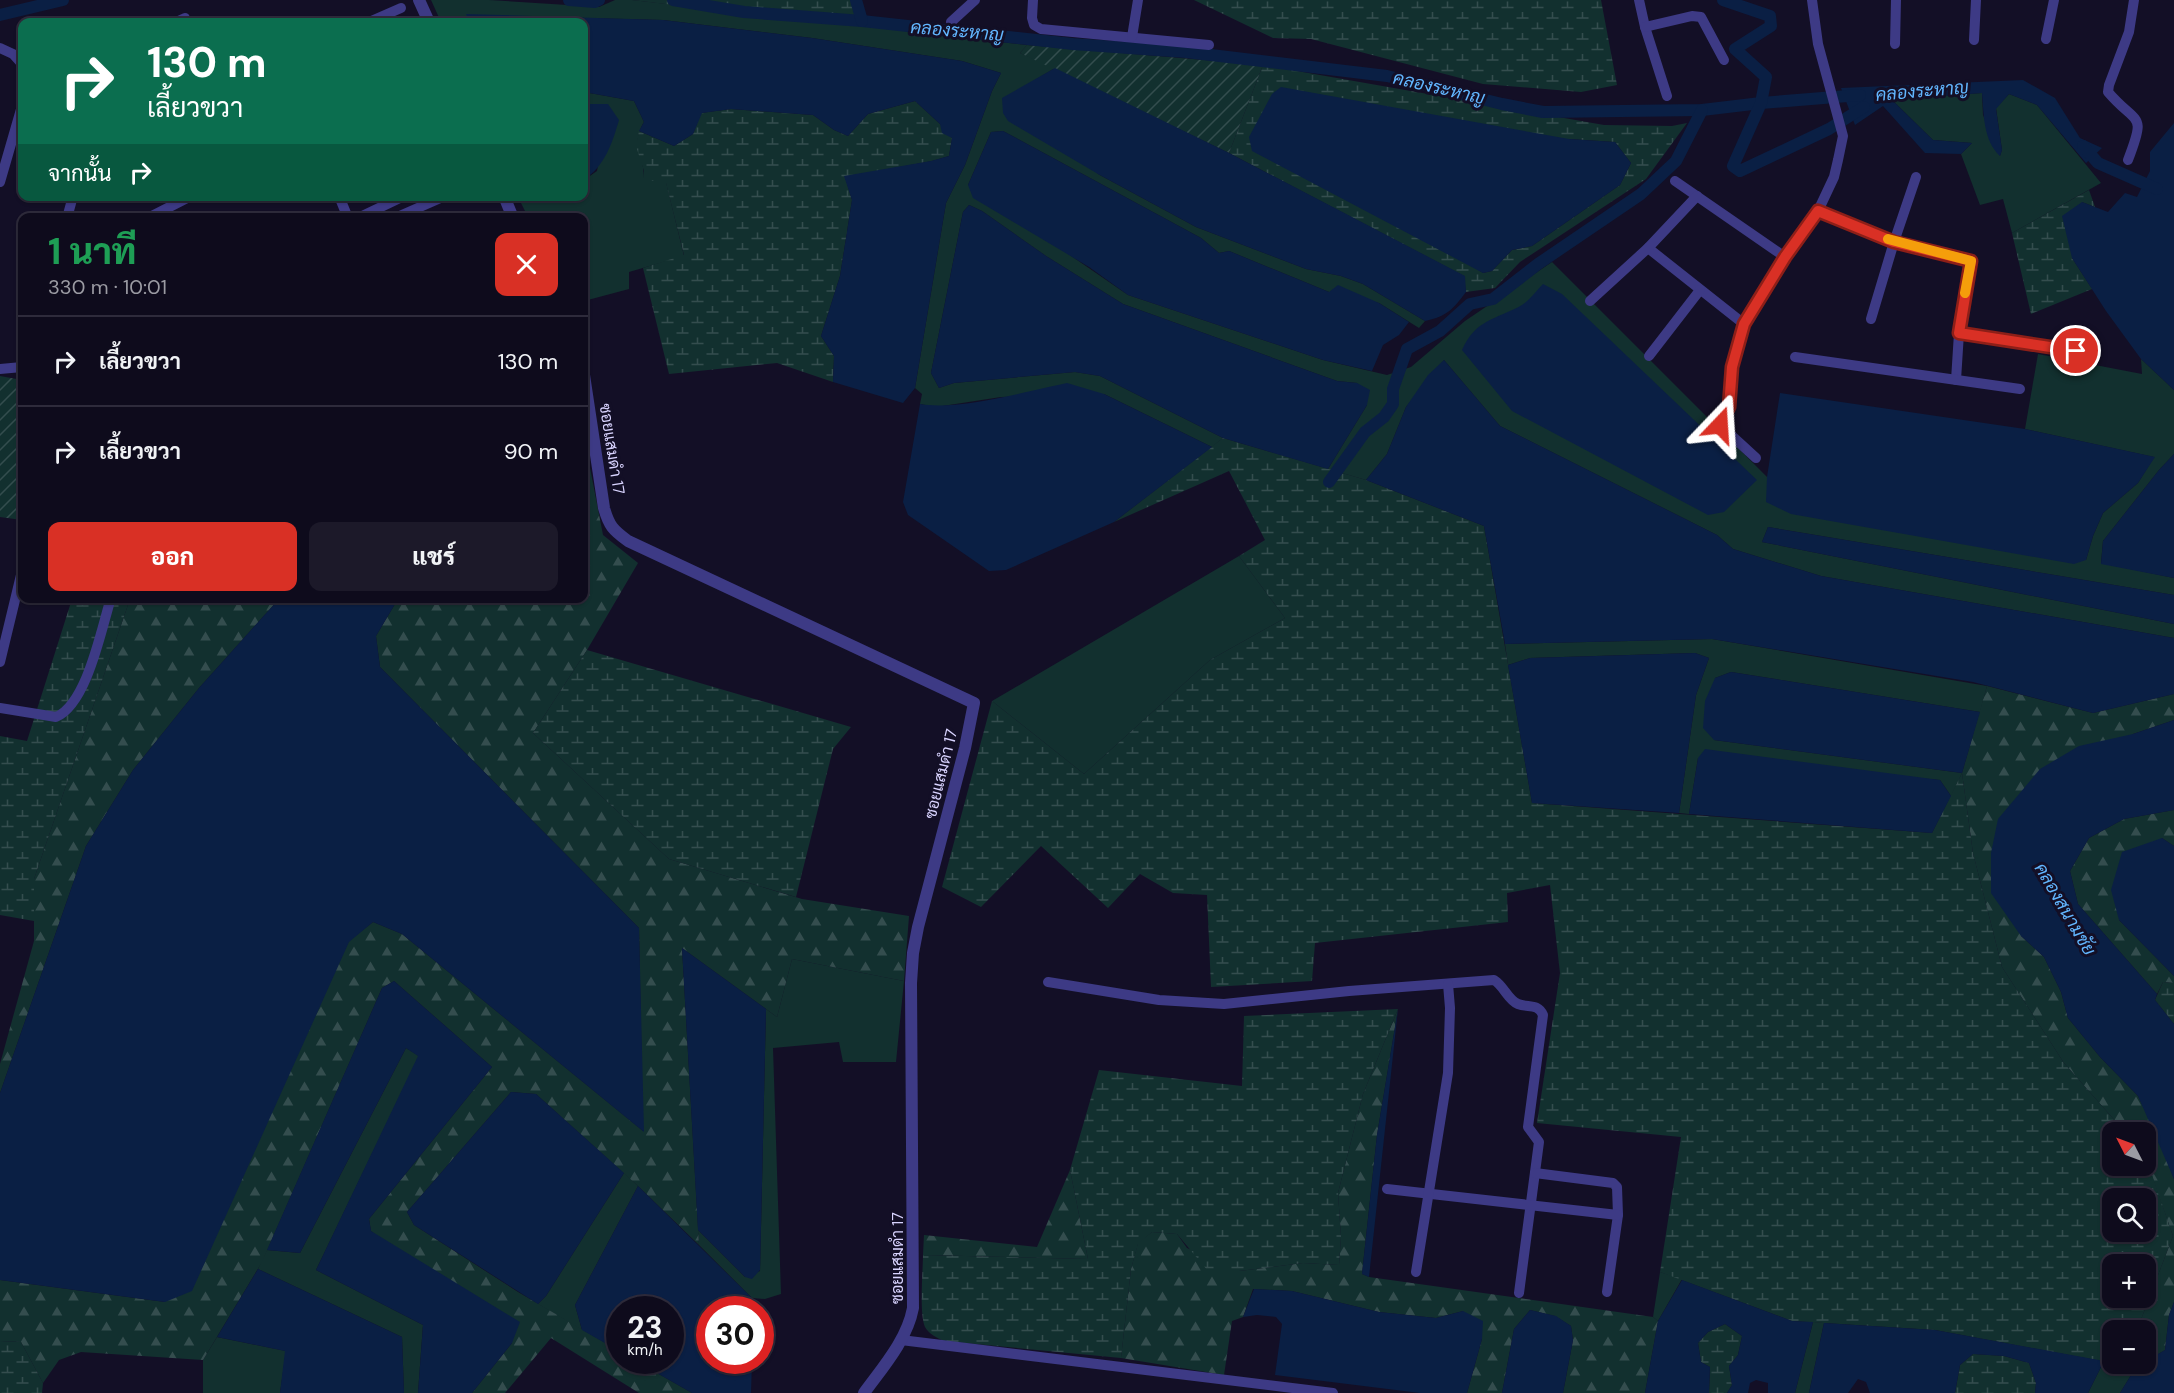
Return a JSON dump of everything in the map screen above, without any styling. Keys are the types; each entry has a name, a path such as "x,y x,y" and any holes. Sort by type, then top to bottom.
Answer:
{"street":[{"path":"419,0 427,18"},
{"path":"951,22 975,0"},
{"path":"1033,0 1032,18 1034,25 1041,29 1209,45"},
{"path":"1132,37 1138,0"},
{"path":"1639,0 1667,96"},
{"path":"1756,458 1720,425 1729,407 1732,367 1744,324 1785,257 1818,211 1834,177 1843,136 1818,44 1812,0"},
{"path":"1895,44 1896,0"},
{"path":"1974,40 1976,0"},
{"path":"2046,39 2055,0"},
{"path":"2128,160 2139,129 2138,120 2108,92 2129,33 2134,0"},
{"path":"378,18 401,8"},
{"path":"1645,27 1692,16 1701,17 1724,60"},
{"path":"0,48 13,54 18,60"},
{"path":"0,182 18,120"},
{"path":"1871,319 1916,177"},
{"path":"1675,181 1785,257"},
{"path":"1590,301 1648,248 1697,196"},
{"path":"158,213 181,201"},
{"path":"368,213 394,201"},
{"path":"403,201 407,213 434,201"},
{"path":"1818,211 1894,242 1971,261 1959,333 1956,380"},
{"path":"1648,248 1744,324"},
{"path":"1649,356 1700,290"},
{"path":"1959,333 2076,351"},
{"path":"1795,357 2020,389"},
{"path":"0,369 18,365"},
{"name":"ซอยแสมดำ 17","path":"588,402 604,508 609,523 616,532 639,546 974,703 965,748 913,953 911,983 914,1287 911,1319 901,1340 864,1393"},
{"path":"0,662 18,588"},
{"path":"0,708 56,717 64,714 84,684 109,603"},
{"path":"1048,982 1159,1000 1224,1004 1348,991 1494,980 1501,984 1512,1000 1519,1004 1535,1006 1541,1010 1543,1015 1528,1127 1539,1142 1519,1293"},
{"path":"1416,1272 1448,1073 1450,1008 1448,984"},
{"path":"1535,1173 1613,1183 1617,1187 1617,1215 1607,1292"},
{"path":"1387,1189 1617,1215"},
{"path":"901,1340 1333,1393"}],"green space":[{"path":"431,0 489,0 599,7 615,0 632,0 1027,45 1020,53 1055,68 1035,80 1098,174 1196,227 1306,269 1341,276 1363,284 1425,321 1419,328 1379,303 1329,292 1229,251 1219,253 1201,238 1003,131 991,132 968,185 1128,295 1323,360 1387,375 1411,367 1465,321 1552,262 1767,477 1767,502 2086,560 2103,513 2138,483 2154,457 2025,429 2038,354 2142,374 2141,359 2174,390 2174,454 2103,541 2101,563 2174,578 2174,595 1768,527 1762,542 2174,624 2174,638 1821,576 1733,549 1717,535 1500,426 1444,360 1406,407 1387,454 1366,480 1328,469 1367,405 1357,383 1337,381 1123,304 1046,256 982,211 969,205 963,212 931,373 939,388 954,383 1075,372 1100,376 1223,438 1212,447 1104,394 1001,397 936,407 920,404 922,394 915,388 946,203 965,165 992,91 1001,73 962,61 812,38 663,20 467,15 468,18 439,18"},
{"path":"632,0 859,0 864,18 860,27"},
{"path":"1194,0 1601,0 1617,85 1581,92 1483,84 1311,39 1273,38"},
{"path":"1027,45 1263,65 1229,153 1020,53"},
{"path":"1263,65 1604,125 1672,126 1687,123 1646,179 1520,262 1495,288 1466,292 1464,276 1229,153","holes":["1569,139 1615,142 1631,163 1620,185 1532,246 1512,250 1492,271 1483,273 1471,265"]},
{"path":"588,93 634,101 644,122 638,137 638,144 644,178 666,182 684,256 629,272 629,289 588,300 588,213 526,213 520,201 588,201 588,177 597,171 608,104 588,104"},
{"path":"1982,93 1983,115 2000,156 2002,150 1996,108 2009,94 2037,105 2101,183 2012,233 2003,199 1980,205 1961,154 1972,143 1933,140 1891,99"},
{"path":"915,101 952,138 949,156 845,177 852,200 840,276 821,336 834,356 833,382 777,363 669,374 643,268 684,255 666,183 644,179 644,171 636,146 639,131 674,146 693,134 701,113 731,109 813,115 834,130 848,136 868,114"},
{"path":"2089,190 2095,207 2082,202 2072,258 2092,289 2031,314 2012,233"},
{"path":"0,376 18,379 18,519 0,517"},
{"path":"1223,438 1366,480 1484,526 1532,803 1932,833 1962,773 1973,853 2002,967 2064,1063 2116,1122 2102,1122 2102,1176 2152,1176 2173,1236 2156,1280 2156,1254 2102,1254 2102,1308 2145,1308 2141,1320 2102,1320 2102,1361 1935,1330 1792,1321 1660,1272 1681,1137 1537,1123 1560,973 1550,885 1507,893 1508,922 1315,943 1312,981 1211,987 1207,895 1173,893 1140,874 1108,908 1041,846 981,907 942,887 992,701 1084,774 1210,660 1285,618 1239,556 1265,540 1229,471 1114,522"},
{"path":"588,458 603,535 638,563 587,650 533,733 669,859 802,899 909,916 904,981 792,959 777,1017 682,948 699,1245 638,1186 536,1094 511,1092 407,1212 414,1225 518,1292 606,1343 606,1372 551,1338 505,1393 472,1393 512,1343 371,1231 369,1219 492,1067 394,981 382,988 262,1262 203,1360 81,1352 59,1360 43,1383 21,1342 0,1341 0,1280 165,1302 349,941 373,922 402,934 643,1131 639,928 380,667 376,636 396,603 588,603"},
{"path":"1239,556 1285,618 1210,660 1084,774 992,701"},
{"path":"71,603 129,603 34,879 34,921 0,915 0,736 27,741"},
{"path":"129,603 275,603 199,688 133,770 86,846 0,1093 0,1064 34,941 34,879"},
{"path":"1712,639 1987,686 1980,712 1731,672 1715,678 1714,740 1962,773 1951,796 1940,780 1698,758 1689,814 1679,813 1696,695 1709,658 1695,653 1530,658 1508,665 1505,644"},
{"path":"587,650 851,727 833,749 796,897 669,859 533,733"},
{"path":"1987,686 2093,713 2174,694 2174,720 2133,734 2021,936 2044,957 2061,992 2068,1018 2100,1057 2138,1096 2150,1122 2116,1122 2064,1063 2002,967 1973,853 1962,773"},
{"path":"2174,810 2174,846 2162,838 2119,920 2174,976 2174,983 2163,982 2157,994 2078,904 2070,871 2089,838 2124,819"},
{"path":"792,959 904,981 896,1062 843,1062 839,1042 773,1048 781,1294 750,1296 699,1245 698,1230 745,1277 760,1271 766,1009 777,1017"},
{"path":"2163,982 2174,983 2174,1024 2155,1000"},
{"path":"1398,1009 1377,1135 1362,1274 1369,1277 1653,1317 1658,1321 1645,1393 1563,1393 1573,1340 1571,1326 1555,1316 1530,1310 1514,1329 1502,1393 1467,1393 1482,1339 1463,1311 1436,1318 1379,1312 1292,1291 1253,1289 1243,1317 1232,1321 1224,1375 1121,1358 1131,1269 1138,1243 1152,1232 1177,1234 1187,1248 1239,1271 1303,1263 1339,1265 1341,1237 1338,1193 1363,1094"},
{"path":"1398,1009 1363,1094 1338,1193 1341,1237 1339,1265 1303,1263 1239,1271 1208,1271 1177,1234 1152,1232 1138,1244 1131,1269 1121,1358 944,1341 933,1336 925,1327 922,1312 923,1255 1088,1259 1070,1170 1099,1070 1242,1086 1244,1016"},
{"path":"406,1048 419,1056 316,1270 423,1325 418,1393 404,1393 402,1337 258,1269 267,1250 300,1253"},
{"path":"2156,1134 2174,1179 2174,1302 2169,1315 2165,1350 2156,1355 2156,1320 2141,1320 2145,1308 2156,1308 2156,1280 2173,1236 2152,1176 2156,1176"},
{"path":"1070,1170 1088,1259 923,1255 924,1235 1037,1247"},
{"path":"624,1173 638,1186 575,1305 582,1330 538,1304 546,1296"},
{"path":"1660,1272 1682,1279 1658,1321 1653,1317"},
{"path":"1813,1322 1824,1323 1809,1393 1795,1393"},
{"path":"1725,1324 1742,1336 1738,1355 1729,1366 1732,1385 1727,1393 1709,1393 1710,1367 1701,1362 1698,1343 1708,1332"},
{"path":"217,1337 286,1351 280,1393 203,1393 203,1360"},
{"path":"0,1341 21,1342 43,1383 42,1393 0,1393"},
{"path":"1973,1354 2004,1356 2029,1363 2036,1383 2035,1393 1955,1393 1960,1365"},
{"path":"2102,1365 2102,1374 2132,1374 2120,1393 2088,1393"},
{"path":"609,1374 659,1374 692,1393 639,1393"}],"water":[{"path":"466,14 663,20 812,38 962,61 1001,73 992,91 965,165 946,203 915,388 903,403 833,382 834,356 821,336 840,276 852,200 844,176 949,156 952,138 942,133 940,124 915,101 868,114 848,136 834,130 813,115 731,109 702,113 693,134 674,146 639,131 644,122 634,101 588,93 588,18 468,18"},
{"path":"1055,68 1229,153 1465,276 1466,292 1449,311 1425,321 1363,284 1341,276 1306,269 1196,227 1098,174 1008,121 1003,113 1002,98"},
{"path":"2023,80 2055,98 2080,138 2102,148 2086,163 2037,105 2009,94 1996,109 2002,150 2000,156 1994,150 1987,135 1982,93 1892,100 1933,140 1972,143 1961,154 1925,153 1883,106 1855,125 1841,88"},
{"path":"1281,87 1569,139 1615,142 1631,163 1620,185 1532,246 1512,250 1492,271 1483,273 1252,151 1249,137 1272,94"},
{"path":"588,104 608,104 619,120 610,146 602,161 588,177"},
{"path":"2174,123 2174,390 2141,359 2106,311 2072,258 2062,216 2082,202 2108,212 2125,193 2137,197 2150,171 2150,152"},
{"path":"1003,131 1201,238 1219,253 1229,251 1329,292 1338,285 1379,303 1409,322 1399,335 1383,345 1372,371 1323,360 1128,295 1089,267 973,198 968,185 991,132"},
{"path":"969,205 982,211 1046,256 1123,304 1337,381 1357,383 1370,390 1367,405 1328,469 1223,438 1100,376 1075,372 954,383 939,388 931,373 963,212"},
{"path":"1543,284 1562,294 1757,480 1724,512 1708,515 1512,411 1462,350 1473,332 1480,326 1522,305"},
{"path":"1444,360 1500,426 1717,535 1733,549 1821,576 2174,638 2174,694 2093,713 1973,682 1712,639 1505,644 1484,526 1366,480 1387,454 1406,407 1428,375"},
{"path":"1067,383 1104,394 1212,447 1114,522 1006,570 989,571 908,515 903,502 920,404 973,403"},
{"path":"1780,393 2025,429 2155,457 2138,483 2103,513 2086,560 2074,564 1791,514 1766,502 1767,477"},
{"path":"2174,454 2174,578 2101,564 2103,541"},
{"path":"1768,527 2174,595 2174,624 1762,542"},
{"path":"275,603 396,603 376,636 380,667 639,928 644,1132 402,934 373,922 349,942 192,1291 165,1302 0,1280 0,1093 86,846 133,770 199,688"},
{"path":"1695,653 1709,658 1696,695 1679,813 1532,803 1508,665 1530,658"},
{"path":"1731,672 1980,712 1962,773 1714,740 1703,728 1705,701 1715,678"},
{"name":"คลองสนามชัย","path":"2174,720 2174,810 2124,819 2089,838 2070,871 2078,904 2157,994 2155,1000 2174,1024 2174,1179 2156,1138 2156,1122 2149,1122 2138,1096 2100,1057 2068,1018 2061,992 2044,957 2021,936 1991,893 1991,853 1998,819 2040,769 2079,746 2133,734"},
{"path":"1705,749 1940,780 1951,796 1932,833 1689,814 1698,758"},
{"path":"2162,838 2174,846 2174,976 2119,920 2111,890 2122,852"},
{"path":"682,948 766,1009 760,1270 752,1279 745,1277 698,1230"},
{"path":"394,981 492,1067 369,1219 371,1231 520,1322 512,1343 472,1393 418,1393 423,1325 316,1270 418,1056 406,1048 300,1253 267,1250 382,988"},
{"path":"1398,1009 1369,1277 1362,1274 1377,1135"},
{"path":"511,1092 536,1094 624,1173 546,1296 538,1304 414,1225 407,1212"},
{"path":"638,1186 750,1296 696,1296 696,1374 752,1374 751,1393 692,1393 659,1374 684,1374 684,1296 606,1296 606,1344 582,1330 575,1305"},
{"path":"258,1269 402,1337 404,1393 280,1393 285,1351 217,1337"},
{"path":"1682,1280 1792,1321 1813,1322 1795,1393 1768,1393 1768,1383 1756,1380 1750,1383 1748,1393 1727,1393 1732,1385 1729,1366 1738,1355 1742,1336 1725,1324 1708,1332 1698,1343 1701,1362 1710,1367 1709,1393 1645,1393 1658,1321"},
{"path":"1254,1289 1292,1291 1379,1312 1436,1318 1463,1311 1483,1321 1482,1339 1467,1393 1420,1393 1275,1375 1282,1324 1276,1317 1257,1315 1243,1317"},
{"path":"2174,1302 2174,1393 2120,1393 2132,1374 2156,1374 2156,1355 2165,1350 2169,1315"},
{"path":"1530,1310 1556,1316 1571,1326 1573,1340 1563,1393 1502,1393 1514,1329"},
{"path":"1824,1323 1935,1330 2102,1361 2088,1393 2035,1393 2036,1383 2029,1363 2004,1356 1973,1354 1960,1365 1955,1393 1870,1393 1866,1382 1858,1379 1848,1393 1809,1393"}],"waterway":[{"path":"0,15 63,0"},
{"name":"คลองระหาญ","path":"569,0 595,2 599,0"},
{"name":"คลองระหาญ","path":"673,0 744,12 862,21 1073,44 1186,52 1387,76 1543,112 1702,110 1860,95"},
{"path":"856,0 862,21"},
{"path":"1723,0 1770,16 1771,26 1735,49 1766,77 1761,103 1733,166 1740,171 1829,129 1864,107"},
{"path":"1329,482 1365,432 1384,417 1393,404 1393,389 1407,349 1440,331 1470,304 1493,299 1538,264 1641,194 1676,161 1702,110"},
{"name":"คลองระหาญ","path":"2083,146 2098,163 2157,189"}],"slow traffic":[{"path":"1888,239 1971,261 1965,293"}],"route":[{"path":"1720,425 1729,407 1732,367 1744,324 1785,257 1818,211 1894,242 1971,261 1959,333 2076,351"}]}
